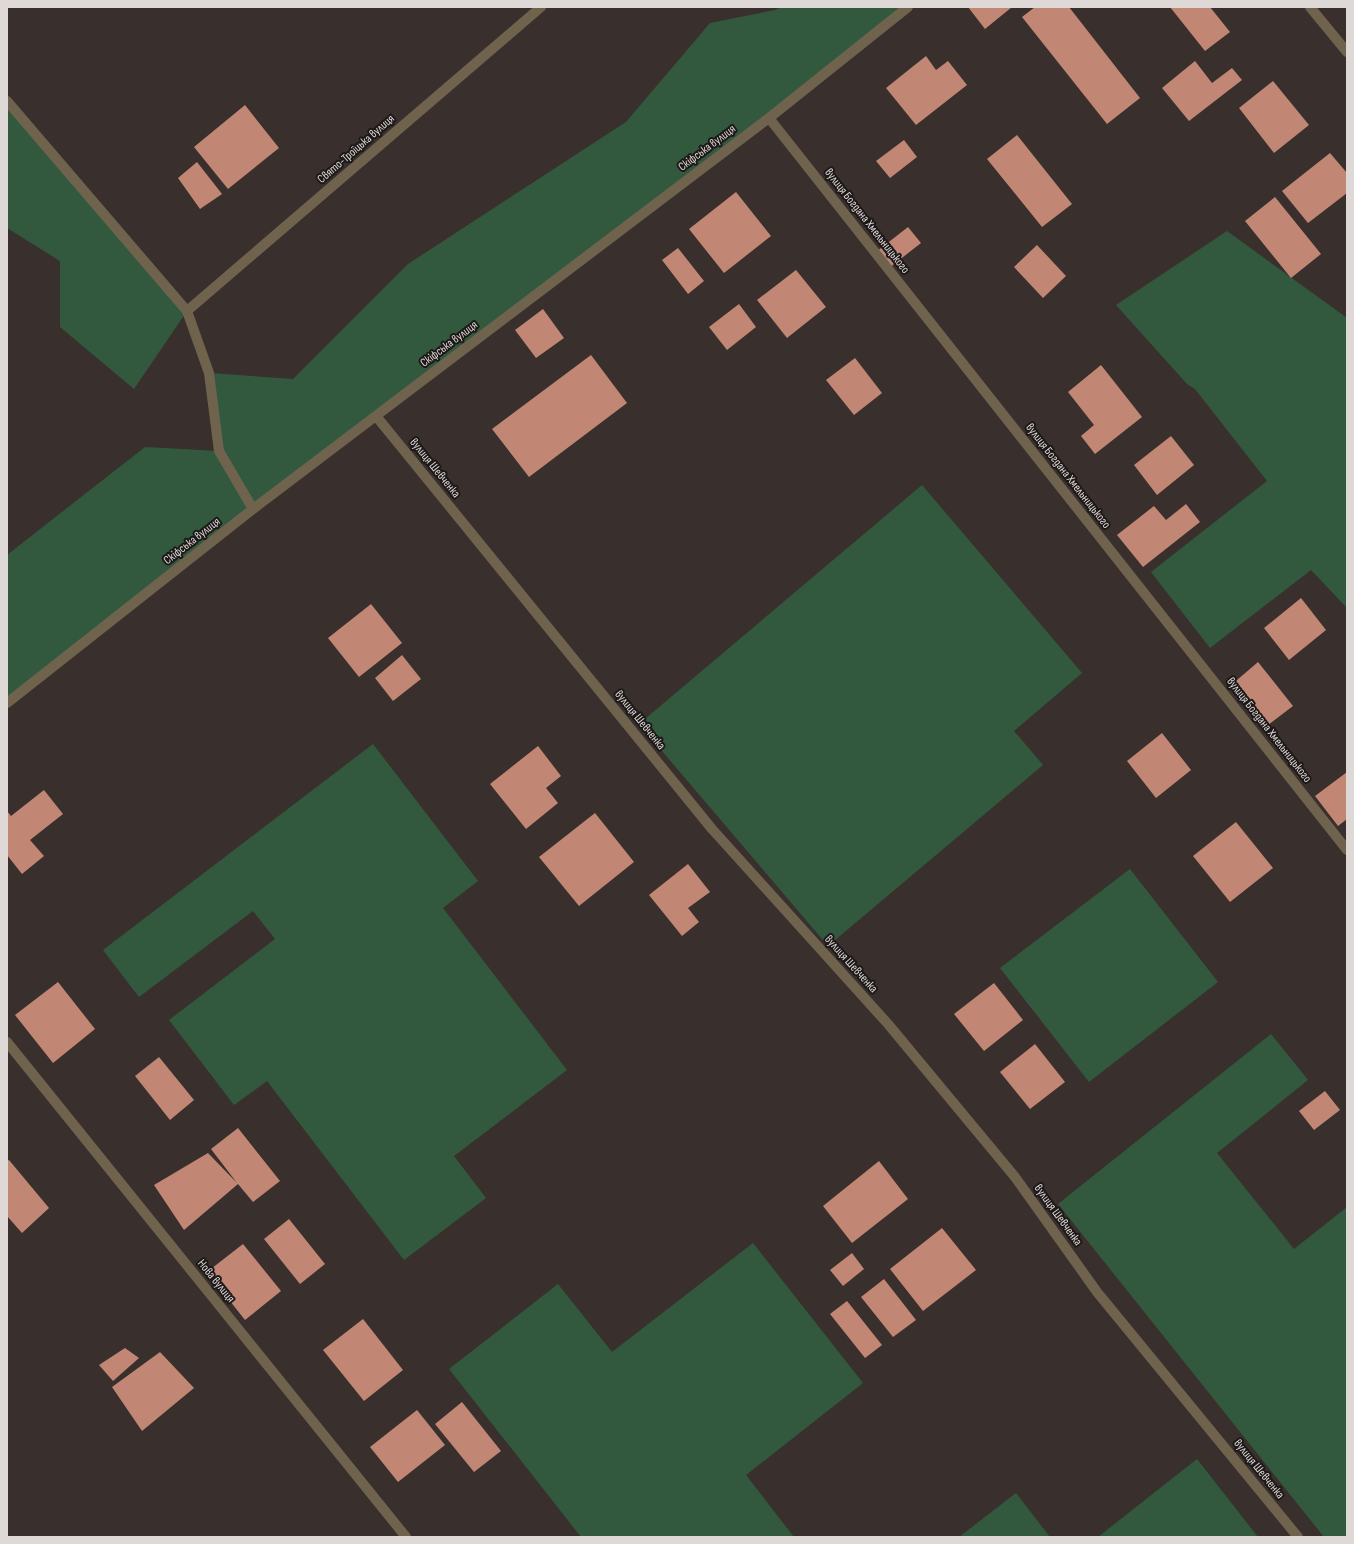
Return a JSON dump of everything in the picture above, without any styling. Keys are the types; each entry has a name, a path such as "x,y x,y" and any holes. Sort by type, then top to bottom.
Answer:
{"street":[{"name":"Свято-Троїцька вулиця","path":"187,311 541,7"},
{"name":"Скіфська вулиця","path":"7,704 253,509 769,118 908,7"},
{"path":"1310,7 1347,52"},
{"path":"7,101 187,311 209,373 218,451 253,509"},
{"name":"вулиця Богдана Хмельницького","path":"769,118 1347,850"},
{"name":"вулиця Шевченка","path":"376,416 712,828 888,1024 1015,1177 1097,1292 1298,1537"},
{"name":"Нова вулиця","path":"7,1042 406,1537"}],"green space":[{"path":"781,7 908,7 7,698 7,555 145,447 218,451 209,373 293,379 408,264 626,122 710,23 775,10"},
{"path":"7,101 187,311 134,389 60,327 60,261 7,228"},
{"path":"1227,231 1347,318 1347,608 1311,570 1210,648 1151,572 1267,481 1195,389 1187,384 1116,305"},
{"path":"922,485 1082,673 1014,731 1043,765 828,946 639,724"},
{"path":"373,744 478,881 443,908 567,1070 454,1156 486,1198 404,1260 267,1081 234,1105 169,1020 275,939 253,911 139,997 103,950"},
{"path":"1130,869 1218,982 1089,1082 1000,968"},
{"path":"1271,1034 1308,1080 1217,1153 1294,1249 1347,1207 1347,1537 1324,1537 1058,1204"},
{"path":"753,1243 863,1383 746,1475 794,1537 581,1537 449,1369 558,1284 612,1352"},
{"path":"1197,1459 1258,1537 1098,1537"},
{"path":"1016,1493 1050,1537 959,1537"}],"building":[{"path":"968,7 1012,7 985,29"},
{"path":"1035,7 1069,7 1140,98 1107,124 1022,17"},
{"path":"1170,7 1210,7 1230,32 1205,51"},
{"path":"926,56 936,70 948,61 967,85 916,125 886,88"},
{"path":"1195,61 1212,83 1232,68 1242,80 1189,121 1162,88"},
{"path":"1273,81 1309,125 1274,153 1239,108"},
{"path":"245,105 279,148 228,189 194,147"},
{"path":"1017,135 1072,204 1042,227 987,159"},
{"path":"904,140 917,157 890,178 876,161"},
{"path":"1330,153 1347,173 1347,193 1308,223 1282,191"},
{"path":"197,162 222,194 200,209 178,178"},
{"path":"736,192 771,236 724,273 689,229"},
{"path":"1275,197 1321,254 1291,278 1245,221"},
{"path":"908,227 921,243 889,268 876,252"},
{"path":"1037,245 1066,276 1043,298 1014,267"},
{"path":"678,248 704,281 688,294 662,260"},
{"path":"796,270 826,307 787,338 757,300"},
{"path":"739,304 756,327 727,350 709,327"},
{"path":"543,309 564,338 536,358 515,330"},
{"path":"591,355 627,403 529,477 492,429"},
{"path":"855,358 882,393 854,415 826,380"},
{"path":"1101,365 1142,417 1095,454 1081,436 1094,425 1068,392"},
{"path":"1171,436 1194,465 1157,495 1134,465"},
{"path":"1186,504 1200,522 1143,567 1117,535 1154,506 1166,520"},
{"path":"1301,598 1326,630 1289,660 1264,628"},
{"path":"371,604 402,643 359,677 328,638"},
{"path":"402,655 421,679 393,701 375,678"},
{"path":"1258,662 1293,706 1264,728 1230,686"},
{"path":"1162,733 1191,770 1156,798 1127,761"},
{"path":"538,746 561,776 546,788 558,803 526,829 490,784"},
{"path":"1347,772 1347,819 1338,826 1315,796"},
{"path":"44,790 63,814 30,840 44,856 22,874 7,855 7,811 11,816"},
{"path":"595,813 634,862 579,906 539,857"},
{"path":"1236,822 1273,868 1230,902 1193,856"},
{"path":"688,864 710,892 688,908 699,922 682,936 649,895"},
{"path":"58,982 95,1029 53,1063 15,1015"},
{"path":"994,983 1023,1020 984,1051 954,1014"},
{"path":"1035,1044 1065,1082 1030,1109 1000,1072"},
{"path":"159,1057 194,1100 170,1120 135,1076"},
{"path":"1325,1091 1340,1110 1314,1130 1299,1111"},
{"path":"238,1128 280,1181 253,1202 238,1184 184,1230 154,1185 208,1153 237,1183 211,1149"},
{"path":"9,1160 49,1208 22,1233 7,1216 7,1161"},
{"path":"879,1161 908,1199 852,1243 823,1206"},
{"path":"289,1219 325,1264 300,1284 264,1239"},
{"path":"942,1228 976,1270 923,1311 890,1269"},
{"path":"243,1244 281,1291 245,1320 207,1272"},
{"path":"852,1253 864,1269 843,1286 830,1270"},
{"path":"884,1279 916,1320 893,1337 861,1297"},
{"path":"847,1301 882,1345 865,1358 830,1314"},
{"path":"363,1319 403,1370 364,1401 323,1350"},
{"path":"125,1348 139,1358 113,1381 99,1365"},
{"path":"160,1352 194,1388 142,1431 112,1387"},
{"path":"462,1402 501,1451 474,1472 435,1424"},
{"path":"417,1410 445,1445 398,1482 370,1447"}]}
